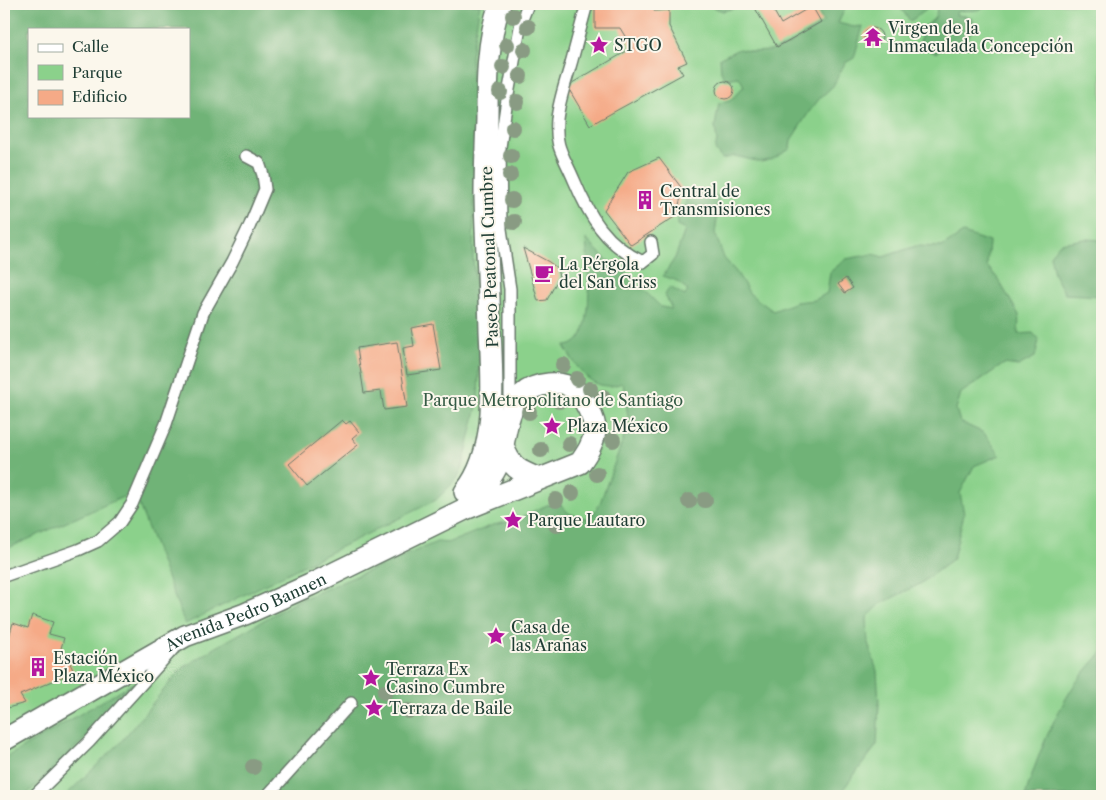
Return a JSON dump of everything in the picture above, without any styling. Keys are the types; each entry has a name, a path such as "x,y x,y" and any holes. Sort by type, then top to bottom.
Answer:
{"street":[{"name":"Paseo Peatonal Cumbre","path":"460,506 479,467 488,437 492,401 485,197 487,92 491,42 500,4"},
{"name":"Avenida Pedro Bannen","path":"4,740 185,636 245,614 310,585 460,506 580,463 589,450 595,430 591,414 576,391 558,384 546,384 529,389 521,396 510,410 503,446 496,468 460,506"},
{"path":"503,446 508,459 517,470 539,479"}],"lane":[{"path":"510,410 510,289 502,229 500,147 521,22 528,4"},
{"path":"587,4 560,97 557,117 557,138 560,152 580,198 596,225 635,259 643,262 653,254 651,242"},
{"path":"4,576 78,550 98,540 120,522 132,504 166,424 203,313 232,262 265,189 259,163 246,156"},
{"path":"34,796 89,742 185,636"},
{"path":"267,796 351,703"}],"green space":[{"name":"Parque Metropolitano de Santiago","path":"4,4 1102,4 1102,796 4,796"},
{"path":"4,4 480,4 471,56 475,144 473,258 480,335 478,402 463,466 457,479 436,500 185,624 134,492 4,550"},
{"path":"704,4 749,4 723,11"},
{"path":"774,4 814,4 792,8 781,13"},
{"path":"814,4 851,4 846,7 838,23 854,27 863,26 854,58 845,63 833,86 809,112 791,140 790,149 773,159 761,162 735,156 722,159 715,150 717,141 715,126 719,103 730,101 744,86 739,77 725,79 721,72 720,58 739,49 753,52 770,51 788,45 823,22"},
{"path":"894,4 925,4 926,7 925,11 910,21 902,10"},
{"path":"934,4 987,4 981,10 957,11 956,15 973,19 973,28 967,39 954,43 935,53 920,45 922,29 934,19 937,11"},
{"path":"702,190 718,196 715,233 724,258 737,273 750,294 773,311 796,302 815,300 827,293 830,272 846,259 873,254 883,257 916,246 942,247 963,233 989,242 987,266 998,279 1019,315 1018,334 1033,333 1039,340 1035,357 1018,366 1004,364 961,393 956,409 960,422 984,433 1000,455 974,466 960,493 964,514 953,559 920,584 882,603 867,617 868,643 877,671 879,704 877,745 838,796 65,796 119,744 181,669 297,601 437,542 448,543 493,525 513,521 547,505 560,504 570,514 590,519 600,503 629,423 623,383 609,386 593,382 581,372 564,346 575,343 582,333 587,319 589,283 586,239 607,260 628,274 661,307 672,309 665,295 670,287 685,296 688,290 675,280 663,276 675,258 685,230 677,226 677,220 683,210 689,191"},
{"path":"1085,239 1102,240 1102,296 1065,294 1054,274 1050,255 1060,243"},
{"path":"1102,652 1102,796 1025,796 1040,753 1059,711 1075,684"},
{"path":"135,682 85,738 25,796 4,796 4,757"}],"building":[{"path":"595,4 654,4 654,11 669,10 669,26 687,62 678,66 683,74 590,125 567,86 632,48 620,28 595,28"},
{"path":"658,4 684,4 670,9"},
{"path":"763,4 770,4 781,24 812,6 821,22 777,47 755,8"},
{"name":"Virgen de la Inmaculada Concepción","path":"869,28 877,28 882,33 880,44 869,46 864,41 864,33"},
{"path":"725,81 731,84 734,90 731,96 725,99 719,96 716,90 719,84"},
{"name":"Central de Transmisiones","path":"659,158 683,190 676,216 631,245 604,210 628,172"},
{"name":"La Pérgola del San Criss","path":"523,248 557,268 559,277 547,300 538,301"},
{"path":"846,278 853,288 845,293 838,284"},
{"path":"433,324 441,370 407,375 403,348 414,346 411,328"},
{"path":"397,342 407,407 384,410 381,391 364,393 357,348"},
{"path":"342,420 346,424 350,421 359,432 352,438 358,445 307,486 289,464"},
{"name":"Estación Plaza México","path":"32,615 53,622 49,634 64,638 57,662 67,657 74,672 20,695 25,703 4,709 4,653 13,623 28,628"},
{"path":"323,793 336,795 336,796 323,796"}],"place":[{"name":"Virgen de la Inmaculada Concepción","path":"873,37"},
{"name":"STGO","path":"599,45"},
{"name":"Central de Transmisiones","path":"645,200"},
{"name":"La Pérgola del San Criss","path":"544,273"},
{"name":"Plaza México","path":"552,426"},
{"name":"Parque Lautaro","path":"513,520"},
{"name":"Casa de las Arañas","path":"496,636"},
{"name":"Estación Plaza México","path":"38,667"},
{"name":"Terraza Ex Casino Cumbre","path":"371,678"},
{"name":"Terraza de Baile","path":"374,708"}]}
